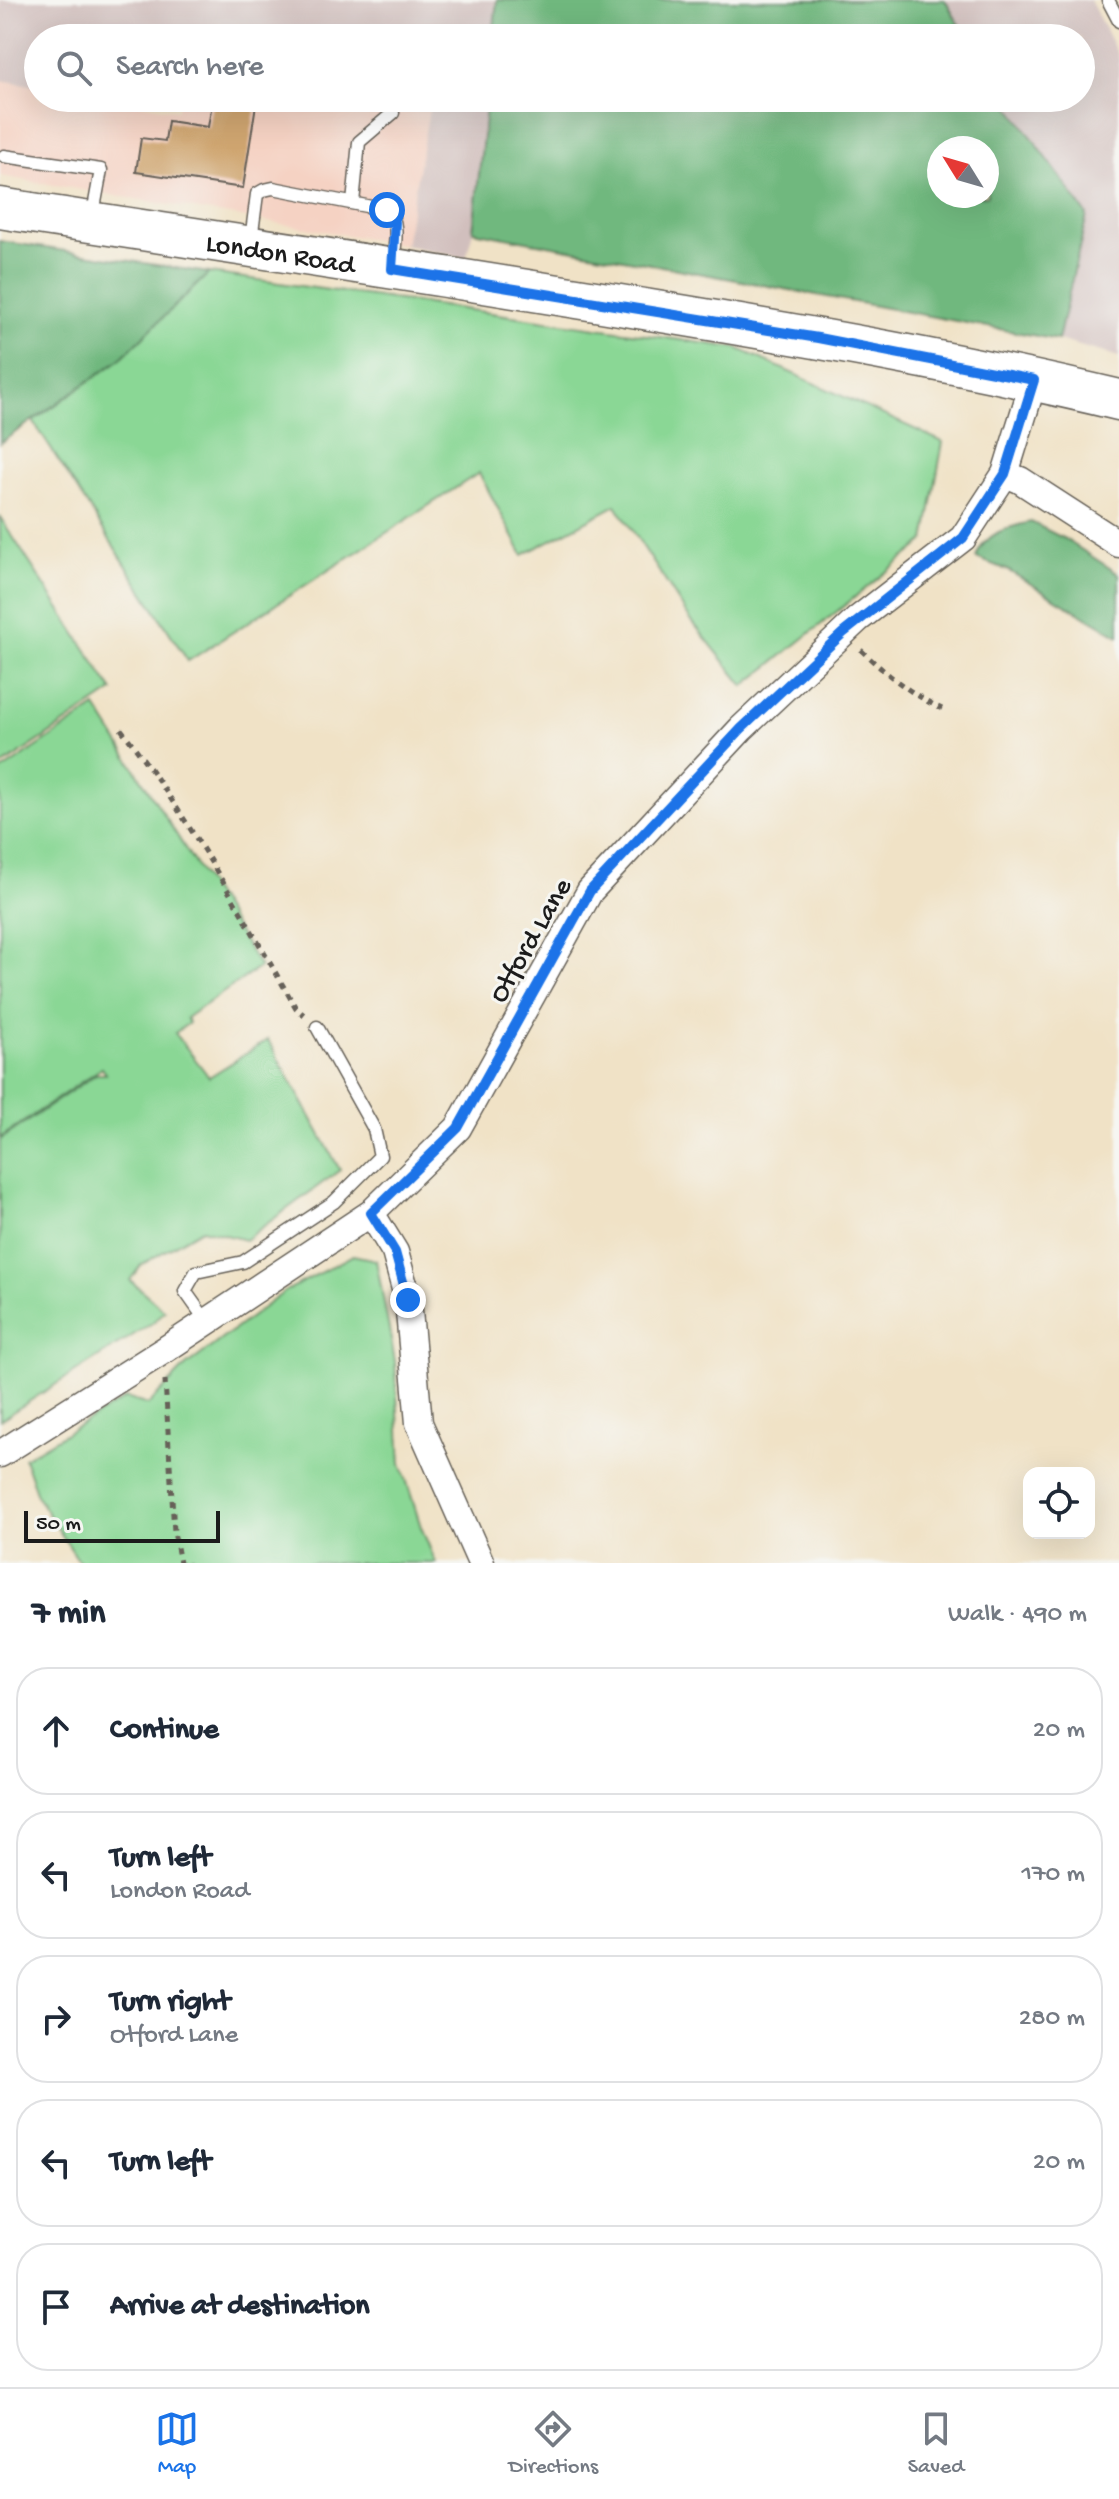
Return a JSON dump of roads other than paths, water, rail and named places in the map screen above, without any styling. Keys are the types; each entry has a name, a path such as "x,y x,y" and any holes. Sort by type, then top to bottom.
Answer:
{"main road":[{"name":"London Road","path":"0,208 818,338 1034,380 1119,400"}],"street":[{"name":"Otford Lane","path":"0,1454 163,1351 371,1213 458,1128 590,891 741,729 843,633 963,538 1005,474 1034,380"},
{"path":"1005,474 1020,480 1119,544"},
{"path":"371,1213 395,1252 408,1300 419,1423 481,1563"}],"lane":[{"path":"1108,0 1119,21"},
{"path":"353,203 359,142 393,113"},
{"path":"4,156 101,170 92,222"},
{"path":"249,247 257,194 273,188 387,210 395,222 392,269"},
{"path":"207,1322 185,1291 196,1272 243,1262 334,1202 380,1156 374,1129 317,1027"}]}
